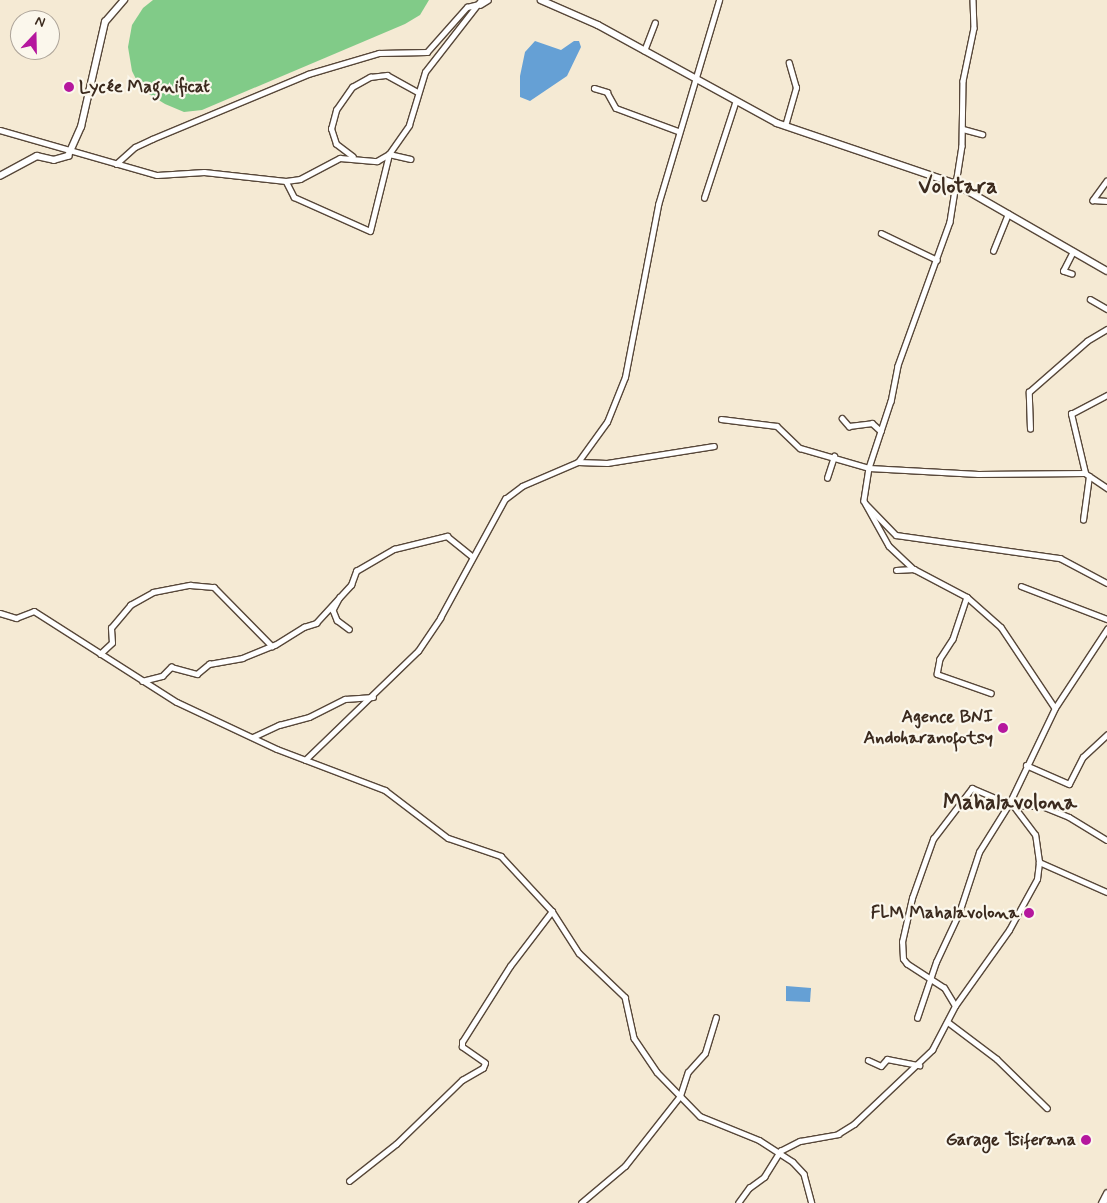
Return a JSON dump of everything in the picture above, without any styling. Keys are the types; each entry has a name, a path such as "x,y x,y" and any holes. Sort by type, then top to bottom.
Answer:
{"main road":[{"path":"1102,1203 1107,1193"}],"street":[{"path":"0,176 37,156 54,160 68,156 81,127 105,22 124,0"},
{"path":"116,164 135,147 152,139 308,74 379,53 427,52 434,48 466,7 488,0"},
{"path":"540,0 598,25 735,103 785,126 956,184 1107,270"},
{"path":"578,462 606,422 626,377 658,205 678,131 719,0"},
{"path":"973,0 974,28 961,103 963,130 950,222 898,366 869,468 864,501 889,546 914,568 967,597 1002,627 1055,708"},
{"path":"286,181 294,197 370,231 389,154 409,124 418,92 433,61 479,4"},
{"path":"644,51 655,23"},
{"path":"785,126 796,88 789,63"},
{"path":"353,157 336,144 331,129 336,110 352,87 370,77 386,75 418,92"},
{"path":"594,88 608,92 616,108 678,131"},
{"path":"704,198 735,103"},
{"path":"0,130 157,175 204,172 286,181 300,179 340,158 353,157 377,161 389,154 410,159"},
{"path":"963,130 982,134"},
{"path":"1107,181 1093,200 1107,201"},
{"path":"993,251 1008,214"},
{"path":"881,233 937,260"},
{"path":"1072,274 1064,271 1073,251"},
{"path":"1090,300 1107,309"},
{"path":"1030,429 1029,392 1087,340 1107,329"},
{"path":"1083,520 1087,474 1071,414 1107,395"},
{"path":"842,418 849,426 872,423 881,431"},
{"path":"721,419 777,426 800,448 813,454 834,456 869,468 978,474 1087,474 1107,488"},
{"path":"305,760 373,697 394,671 418,651 505,499 514,490 578,462 607,463 714,446"},
{"path":"827,478 834,456"},
{"path":"864,501 896,535 1060,558 1107,583"},
{"path":"142,681 162,676 171,667 197,674 209,664 242,658 272,646 304,626 316,623 351,585 356,570 394,549 447,536 473,557"},
{"path":"896,570 914,568"},
{"path":"100,654 112,643 111,628 130,604 153,592 190,585 214,587 272,646"},
{"path":"1021,586 1107,619"},
{"path":"341,596 333,610 337,620 349,629"},
{"path":"967,597 953,639 940,659 938,674 991,693"},
{"path":"0,613 16,618 34,611 177,702 305,760 385,790 448,838 501,856 552,911 579,953 626,997 634,1038 657,1072 700,1116 780,1151 804,1174 812,1203"},
{"path":"917,1018 931,982 936,962 959,913 979,852 1010,804 1026,765 1055,708 1107,629"},
{"path":"253,737 279,725 309,717 345,699 373,697"},
{"path":"1026,765 1069,784 1083,758 1107,735"},
{"path":"955,1006 949,992 931,982 907,964 902,949 912,898 933,839 972,788 1010,804 1042,806 1069,817 1107,840"},
{"path":"738,1203 749,1188 764,1177 780,1151 800,1141 838,1134 854,1124 919,1065 932,1050 955,1006 1028,898 1037,879 1039,862 1035,835 1010,804"},
{"path":"1039,862 1107,892"},
{"path":"349,1181 396,1144 462,1080 483,1068 485,1063 462,1047 462,1042 510,966 552,911"},
{"path":"581,1203 625,1166 680,1096 688,1072 705,1054 716,1018"},
{"path":"948,1022 997,1059 1047,1108"},
{"path":"868,1060 881,1066 887,1059 919,1065"},
{"path":"587,1203 589,1197"}],"green space":[{"path":"153,0 429,0 420,15 405,24 202,110 184,112 165,104 141,89 132,71 128,47 132,25 143,8"}],"water":[{"path":"535,41 561,50 574,41 579,41 581,47 567,76 530,101 520,97 520,76 525,52"},
{"path":"786,986 811,988 810,1002 786,1001"}],"place":[{"name":"Lycée Magnificat","path":"69,87"},
{"name":"Agence BNI Andoharanofotsy","path":"1003,728"},
{"name":"FLM Mahalavolona","path":"1029,913"},
{"name":"Garage Tsiferana","path":"1086,1140"}],"district":[{"name":"Volotara","path":"958,188"},
{"name":"Mahalavolona","path":"1010,804"}]}
